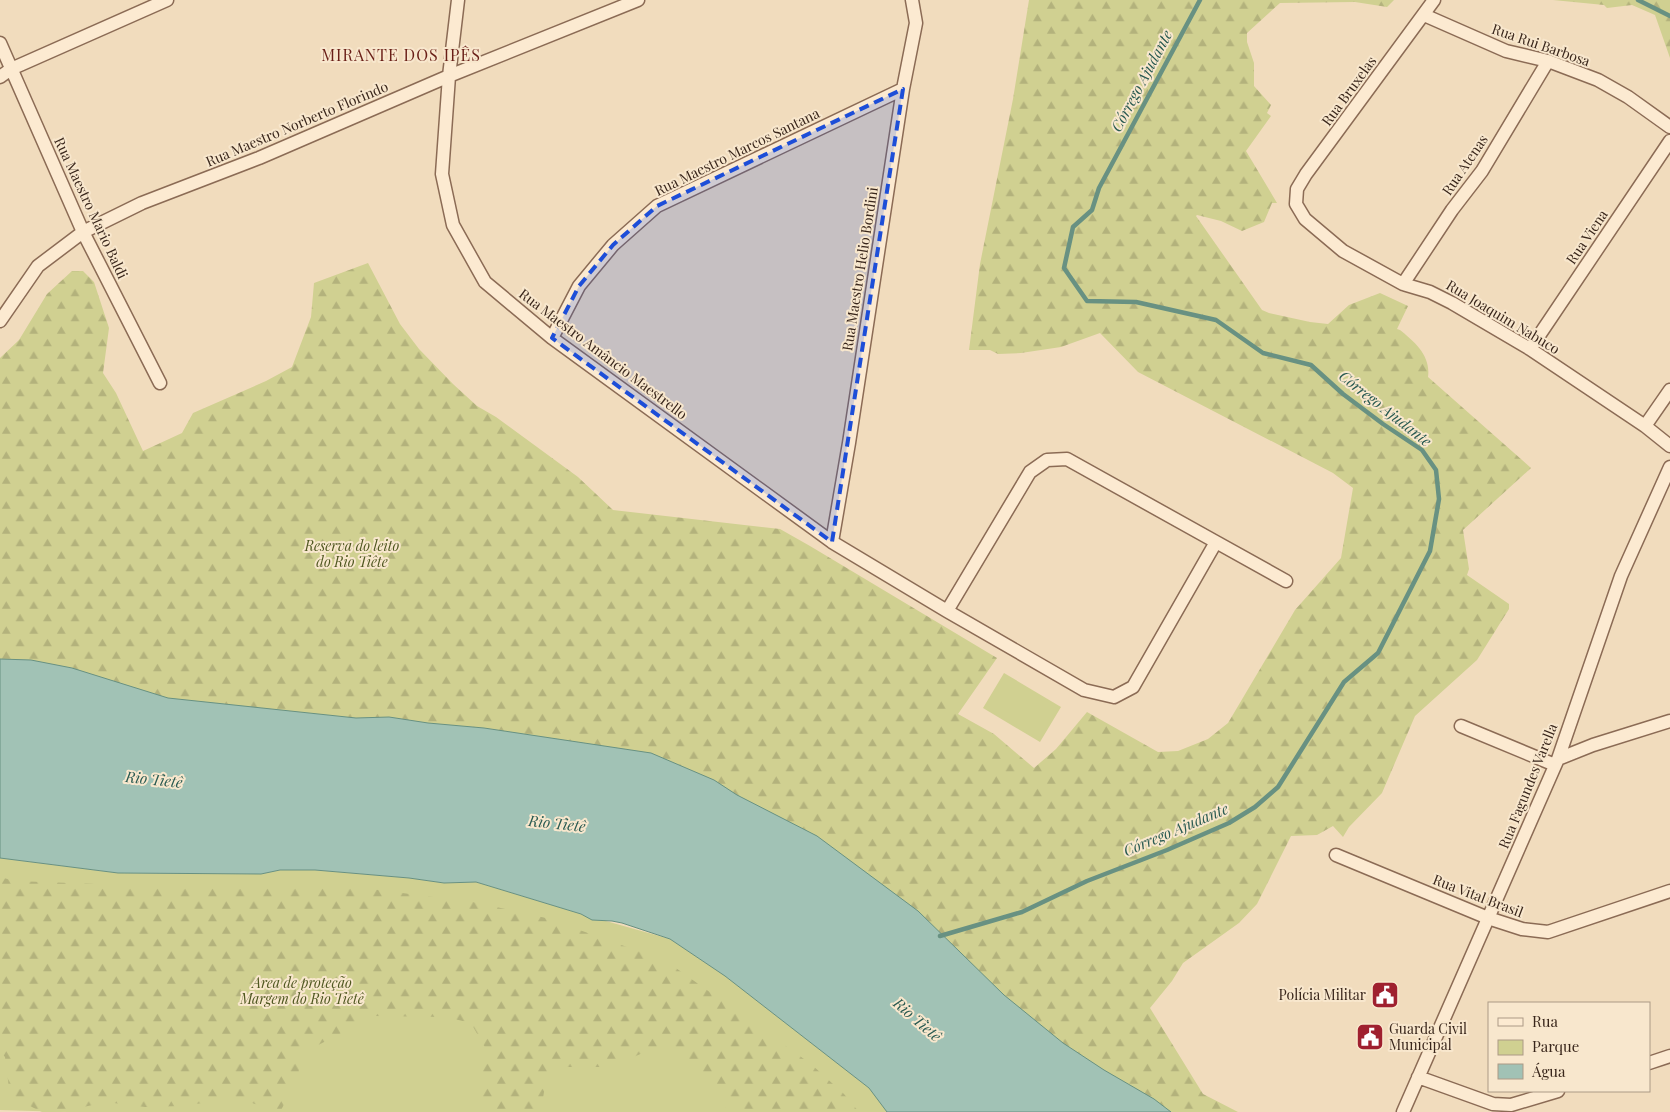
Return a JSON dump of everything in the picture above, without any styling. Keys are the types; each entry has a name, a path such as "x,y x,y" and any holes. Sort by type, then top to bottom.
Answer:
{"street":[{"path":"0,77 11,69 167,0"},
{"name":"Rua Maestro Amâncio Maestrello","path":"458,0 449,76 442,174 453,225 485,282 552,338 832,542 1084,690 1114,697 1132,687 1216,542"},
{"name":"Rua Maestro Norberto Florindo","path":"0,321 38,266 82,232 142,203 259,158 449,76 638,0"},
{"name":"Rua Maestro Helio Bordini","path":"832,542 903,89 916,23 912,0"},
{"name":"Rua Bruxelas","path":"1296,204 1297,189 1306,174 1434,0"},
{"name":"Rua Rui Barbosa","path":"1424,15 1506,51 1548,61 1598,80 1628,97 1670,127"},
{"name":"Rua Maestro Mario Baldi","path":"0,43 82,232 160,383"},
{"name":"Rua Atenas","path":"1404,284 1452,210 1482,171 1548,61"},
{"name":"Rua Maestro Marcos Santana","path":"552,338 579,286 613,245 657,206 903,89"},
{"name":"Rua Viena","path":"1530,349 1670,141"},
{"name":"Rua Joaquim Nabuco","path":"1296,204 1305,219 1343,252 1404,284 1430,292 1452,303 1530,349 1645,426 1670,446"},
{"path":"1645,426 1670,390"},
{"path":"947,611 1030,472 1047,460 1068,459 1286,581"},
{"name":"Rua Fagundes Varella","path":"1403,1112 1556,762 1620,576 1670,467"},
{"path":"1461,726 1556,762 1592,745 1670,721"},
{"name":"Rua Vital Brasil","path":"1336,855 1488,918 1522,930 1548,932 1670,891"},
{"path":"1650,1062 1670,1056"},
{"path":"1418,1077 1492,1104 1511,1105 1555,1092"}],"highlighted area":[{"path":"903,89 832,542 552,338 579,286 613,245 657,206"}],"green space":[{"name":"Reserva do leito do Rio Tiête","path":"1029,0 1394,0 1387,7 1355,2 1280,3 1247,33 1247,42 1254,63 1254,86 1271,105 1267,113 1271,116 1246,151 1277,203 1272,203 1264,222 1242,231 1221,221 1196,216 1262,310 1269,313 1328,324 1349,305 1380,293 1408,306 1397,329 1411,339 1421,350 1427,362 1428,377 1531,468 1463,530 1469,569 1467,575 1509,604 1509,609 1477,660 1415,716 1382,793 1349,827 1343,837 1333,826 1317,835 1291,836 1257,904 1239,923 1183,963 1172,981 1150,1008 1203,1094 1238,1112 1099,1112 1048,1059 0,679 0,358 19,340 47,294 72,271 83,271 94,282 109,328 103,373 116,393 143,451 182,433 193,413 266,381 292,367 311,317 314,283 368,263 400,324 419,349 453,384 477,406 496,417 578,477 613,510 780,529 997,658 958,714 994,734 1034,768 1056,749 1087,712 1158,752 1178,751 1208,739 1228,723 1295,610 1341,558 1353,488 1333,473 1138,372 1100,333 1061,347 1021,353 998,354 990,350 969,350 980,264 1013,99"},
{"path":"1553,0 1670,0 1670,58 1655,15 1632,5 1607,8 1604,5"},
{"path":"1004,673 1061,707 1040,742 983,708"},
{"name":"Area de proteção Margem do Rio Tietê","path":"0,858 118,873 261,874 280,870 315,870 444,883 476,882 670,939 725,976 869,1088 896,1112 67,1112 0,1110"},
{"name":"Area de proteção Margem do Rio Tietê","path":"0,877 15,881 234,889 339,885 473,902 546,918 666,961 811,1064 844,1094 859,1112 731,1112 727,1110 716,1090 684,1054 663,1044 611,1067 560,1067 545,1085 541,1112 487,1112 484,1108 479,1075 488,1053 471,1023 446,1017 374,1016 301,1054 298,1078 280,1112 275,1112 240,1098 181,1106 145,1107 106,1102 61,1112 42,1112 14,1098 9,1088 5,1057 0,1051"}],"water":[{"name":"Rio Tietê","path":"0,659 31,660 72,668 168,698 356,718 389,717 484,728 651,753 714,780 737,795 817,836 918,911 1004,995 1063,1043 1104,1070 1154,1099 1171,1112 887,1112 869,1088 725,976 670,939 622,923 592,920 581,914 476,882 444,883 315,870 280,870 261,874 118,873 0,858"}],"waterway":[{"name":"Córrego Ajudante","path":"940,936 1022,912 1087,881 1167,850 1229,823 1255,807 1278,787 1344,682 1378,653 1430,551 1439,499 1436,470 1422,450 1343,394 1311,365 1263,353 1216,320 1136,302 1087,301 1064,268 1073,227 1092,210 1099,188 1200,0"},
{"name":"Córrego Ajudante","path":"1638,0 1670,16"}],"place":[{"name":"Polícia Militar","path":"1385,995"},
{"name":"Guarda Civil Municipal","path":"1370,1037"}],"district":[{"name":"MIRANTE DOS IPÊS","path":"401,55"}]}
